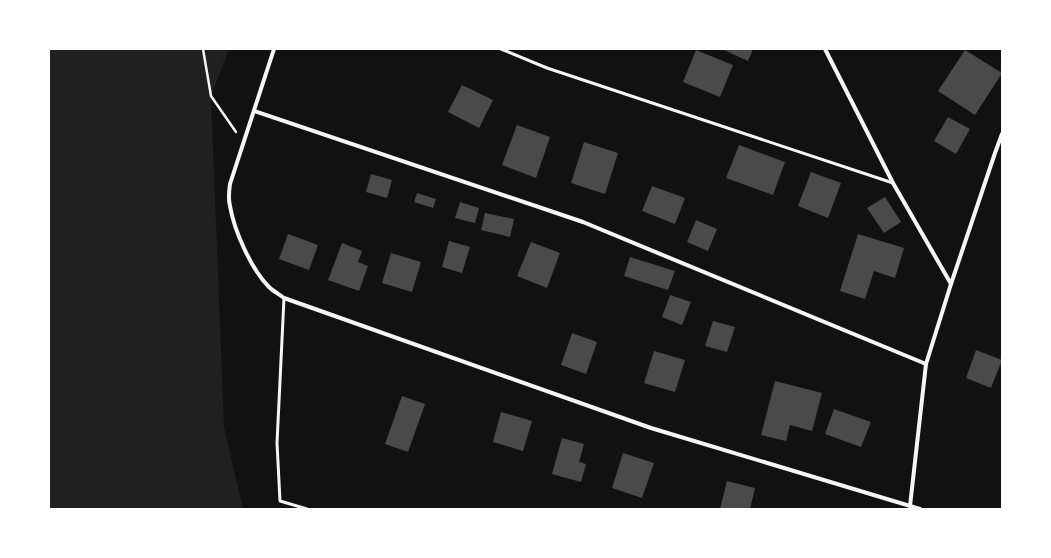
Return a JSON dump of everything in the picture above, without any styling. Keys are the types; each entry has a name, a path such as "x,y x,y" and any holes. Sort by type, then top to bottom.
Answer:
{"street":[{"path":"274,49 230,184 229,204 234,223 246,253 256,270 269,287 284,298 651,428 920,509"},
{"path":"825,49 893,182 951,284"},
{"path":"254,111 583,222 926,364"},
{"path":"910,506 926,364 951,284 1002,134"}],"lane":[{"path":"501,49 547,68 893,182"},
{"path":"284,298 277,443 280,501 307,509"}],"path":[{"path":"203,49 211,96 243,142"}],"shaded area":[{"path":"49,49 229,49 211,96 224,427 243,509 49,509"}],"building":[{"path":"724,49 753,49 748,61"},
{"path":"696,50 733,65 720,97 683,82"},
{"path":"965,50 1002,73 975,115 938,91"},
{"path":"462,85 493,100 479,128 448,112"},
{"path":"948,117 970,129 956,154 934,141"},
{"path":"517,125 550,137 536,178 502,165"},
{"path":"584,142 618,153 605,194 571,183"},
{"path":"739,145 785,162 773,195 726,178"},
{"path":"811,172 841,183 828,218 798,206"},
{"path":"371,174 392,180 387,198 366,192"},
{"path":"652,186 685,198 675,224 642,211"},
{"path":"417,193 436,199 433,208 414,202"},
{"path":"885,197 901,222 884,233 867,208"},
{"path":"460,202 479,208 475,223 455,218"},
{"path":"485,213 514,219 510,237 481,230"},
{"path":"696,220 717,229 708,251 687,242"},
{"path":"288,234 318,245 309,270 279,259"},
{"path":"858,234 904,248 895,278 874,271 865,299 840,291"},
{"path":"449,241 470,247 462,273 442,267"},
{"path":"531,242 560,253 547,288 517,276"},
{"path":"342,243 362,251 358,262 368,266 359,291 328,280"},
{"path":"391,253 421,262 412,292 382,283"},
{"path":"630,257 675,271 668,290 624,276"},
{"path":"670,295 691,302 682,325 662,317"},
{"path":"713,321 735,327 727,352 705,346"},
{"path":"572,333 597,342 586,374 561,365"},
{"path":"976,350 1002,360 991,388 966,378"},
{"path":"654,351 685,360 675,392 644,383"},
{"path":"775,381 822,393 812,431 790,425 786,441 761,435"},
{"path":"402,396 425,404 408,452 385,444"},
{"path":"834,409 871,422 861,447 825,434"},
{"path":"501,412 532,421 523,451 493,442"},
{"path":"562,438 584,444 579,462 586,464 581,482 552,474"},
{"path":"623,453 654,463 642,498 612,488"},
{"path":"727,481 755,488 750,509 720,509"}]}
